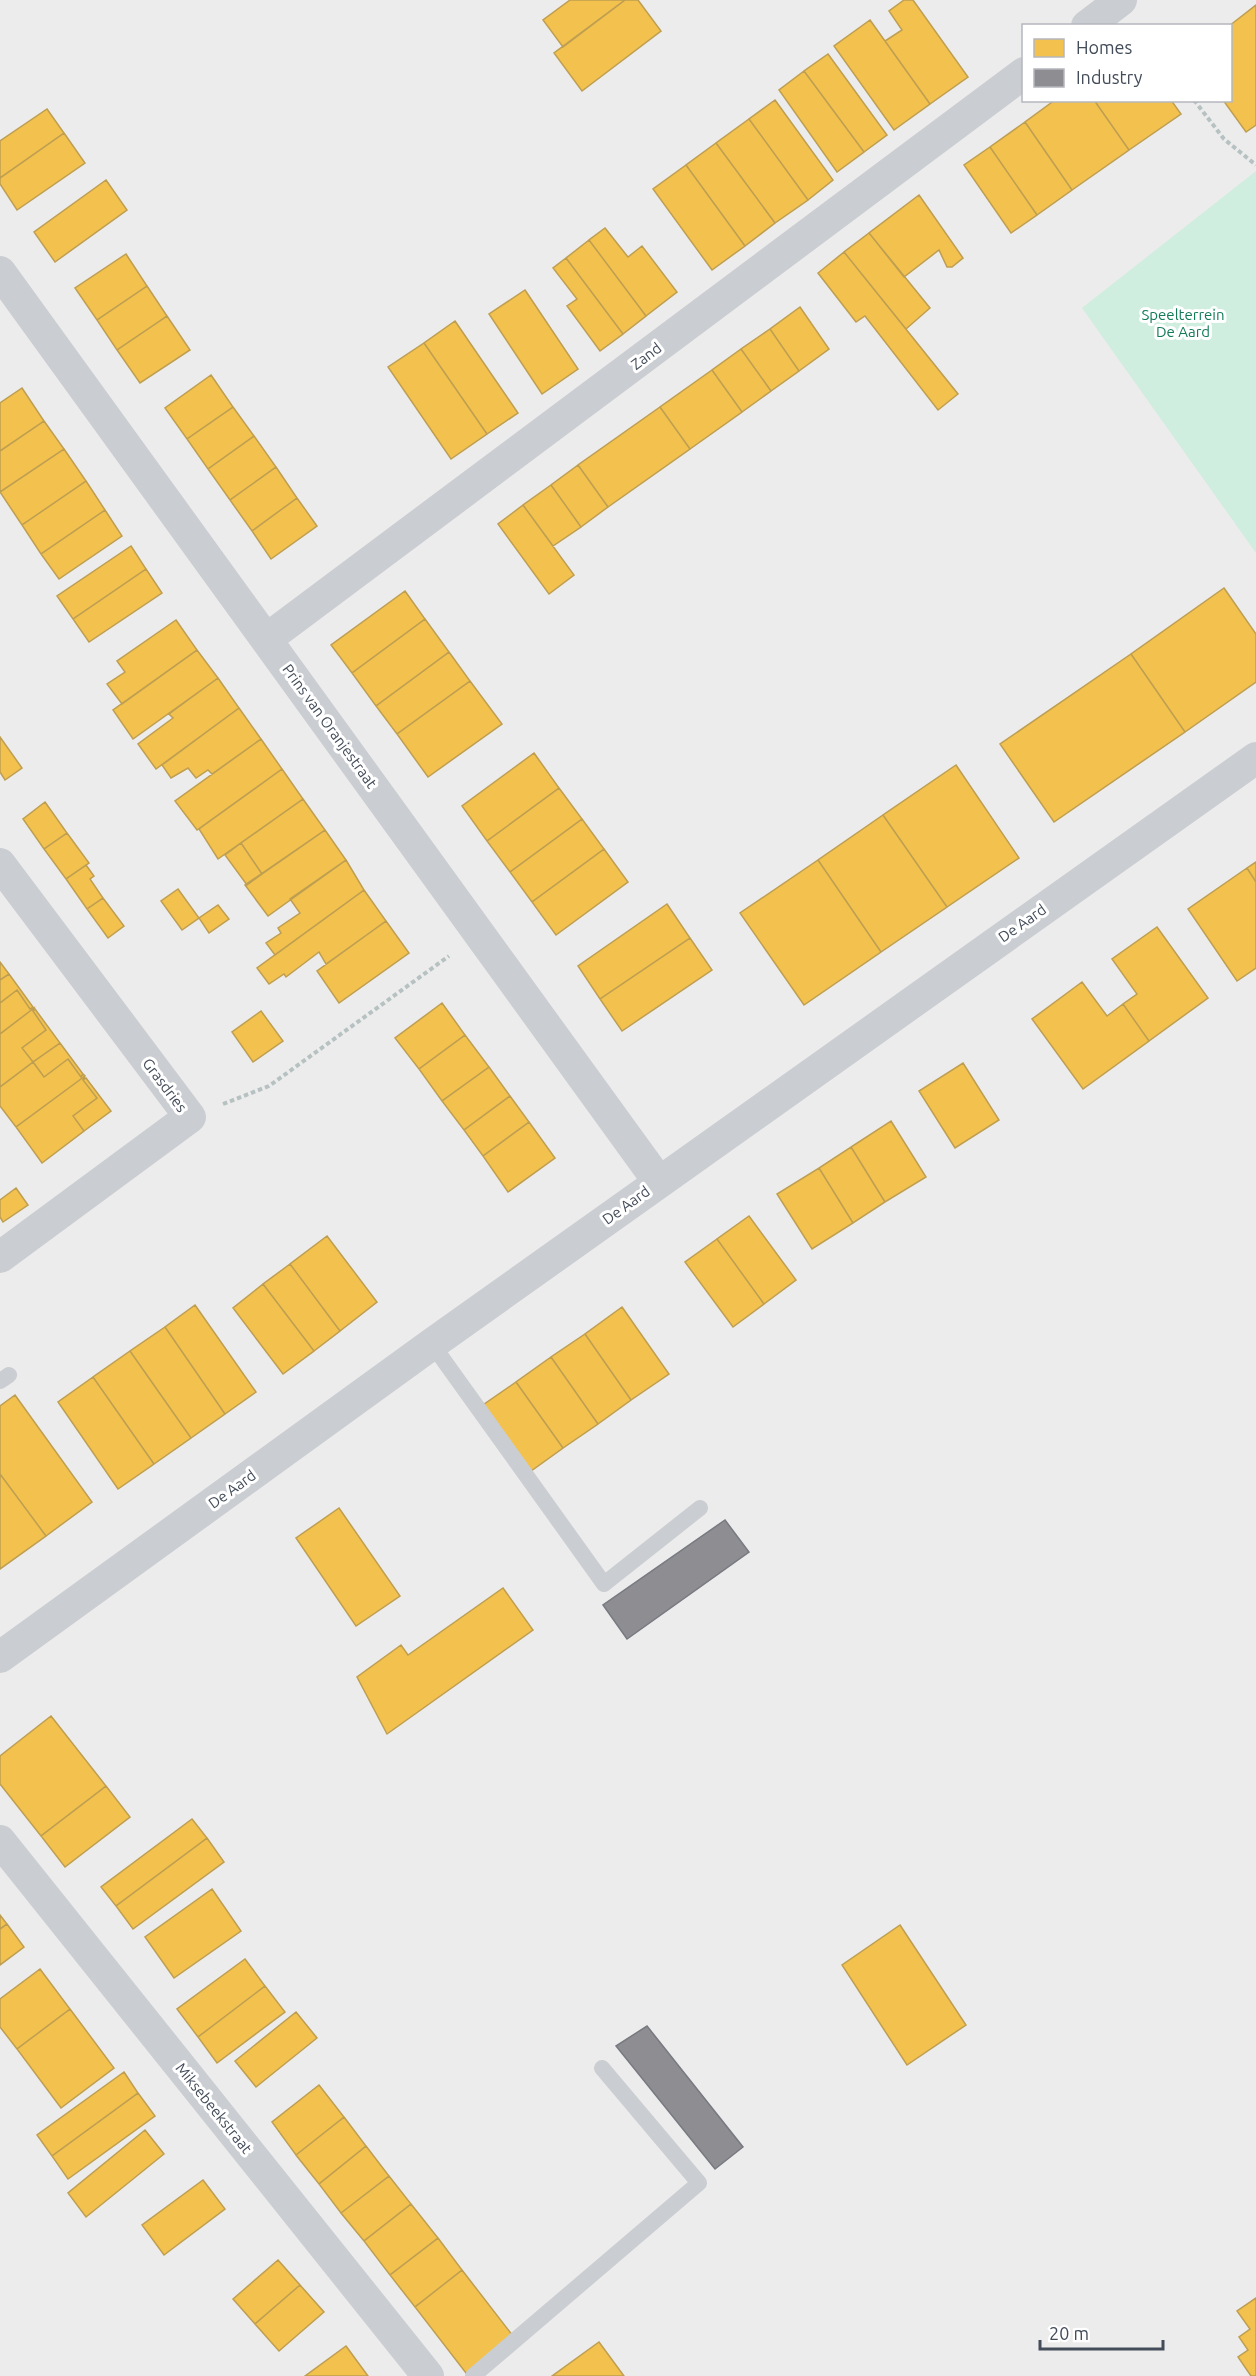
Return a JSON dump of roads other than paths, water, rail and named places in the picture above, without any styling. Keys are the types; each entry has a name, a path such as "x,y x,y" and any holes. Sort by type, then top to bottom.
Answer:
{"street":[{"path":"1090,24 1121,0"},
{"name":"Zand","path":"268,638 1022,74"},
{"name":"Prins van Oranjestraat","path":"0,272 268,638 479,935 659,1182"},
{"name":"De Aard","path":"0,1657 432,1344 1256,758"},
{"name":"Grasdries","path":"0,864 190,1117 0,1257"},
{"name":"Miksebeekstraat","path":"0,1840 428,2376"}],"lane":[{"path":"432,1344 604,1584 700,1508"},
{"path":"473,2376 699,2183 602,2067"}],"park label":[{"name":"Speelterrein De Aard","path":"1183,322"}]}
